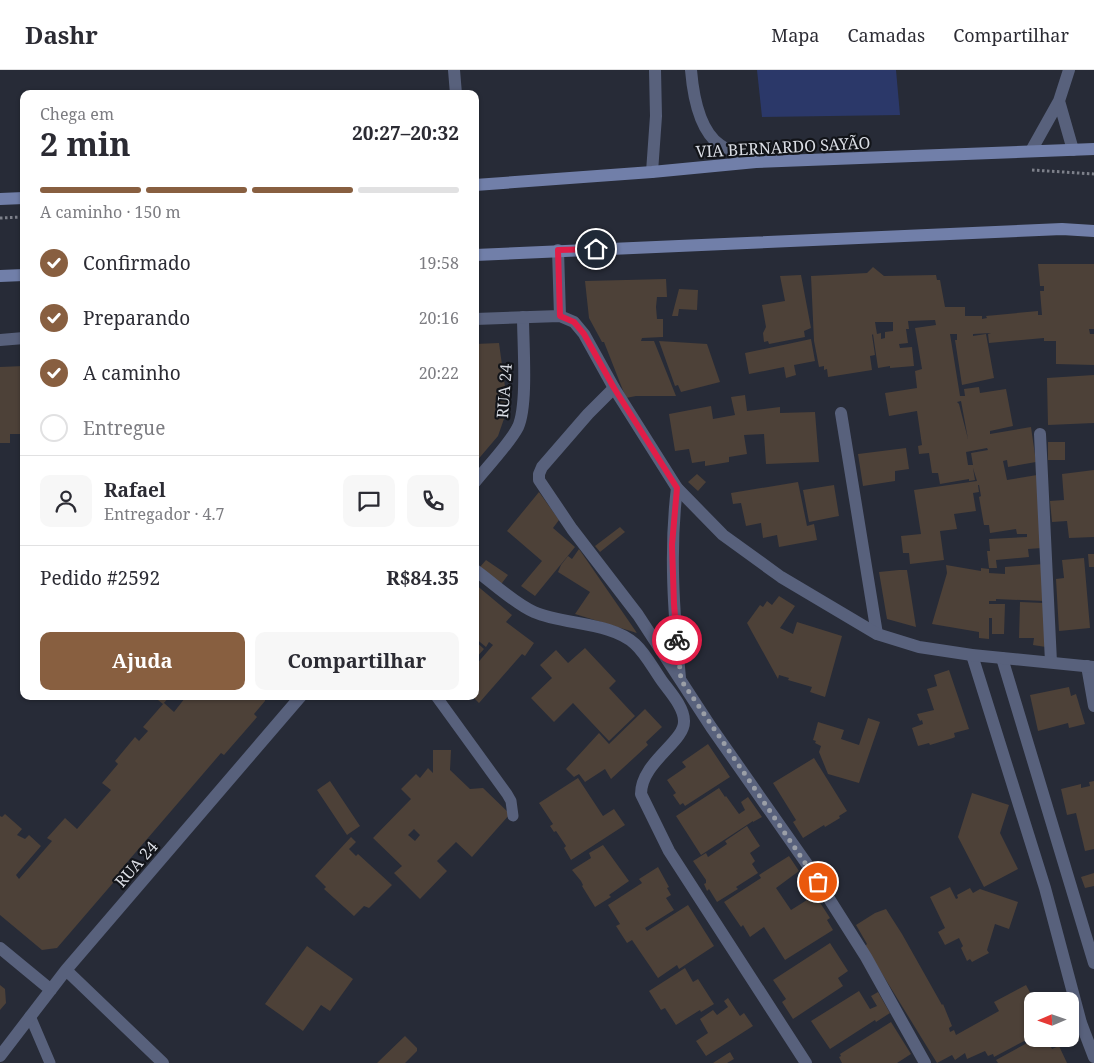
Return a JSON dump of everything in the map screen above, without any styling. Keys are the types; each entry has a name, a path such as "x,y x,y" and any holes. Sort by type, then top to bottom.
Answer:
{"main road":[{"name":"VIA BERNARDO SAYÃO","path":"479,185 756,162 1094,149"},
{"path":"0,200 20,198"},
{"path":"479,255 1062,228 1094,231"},
{"path":"0,276 20,275"}],"street":[{"path":"454,70 456,90"},
{"path":"652,172 656,116 655,70"},
{"path":"691,70 696,108 706,128 719,144 735,154 756,162"},
{"path":"1031,151 1059,101 1069,70"},
{"path":"1059,101 1073,150"},
{"path":"558,250 560,316"},
{"path":"479,319 560,316 574,322 584,334 614,388 677,488 723,535 780,577 876,634 919,647 972,655 1090,667 1094,706"},
{"name":"RUA 24","path":"479,477 518,426 524,387 523,317"},
{"path":"0,340 20,338"},
{"path":"614,388 588,414 542,467 539,480 572,529 638,615 711,727 809,867 866,957 925,1063"},
{"path":"841,413 876,634"},
{"path":"1040,434 1051,662"},
{"path":"677,488 672,545 674,604 681,680"},
{"path":"479,573 532,612 549,618 605,630 624,637 636,645 672,695 681,710 685,722 682,732 645,774 641,786 641,794 669,851 806,1063"},
{"path":"972,655 1042,878 1081,1023 1094,1057"},
{"path":"1002,658 1094,959"},
{"name":"RUA 24","path":"0,1056 66,970 298,700"},
{"path":"0,948 51,990"},
{"path":"66,970 163,1063"}],"lane":[{"path":"439,700 507,794 511,801 512,816"},
{"path":"30,1016 50,1063"}],"path":[{"path":"1028,170 1094,174"},
{"path":"0,218 20,217"}],"shaded area":[{"path":"757,70 896,70 900,115 762,117"}],"building":[{"path":"1038,264 1094,264 1094,329 1089,329 1090,334 1094,334 1094,365 1056,364 1056,341 1044,341 1044,338 989,343 988,334 991,333 973,334 973,336 986,334 994,378 962,385 955,340 957,340 957,334 950,334 960,396 965,396 964,389 979,387 980,393 1006,389 1013,426 990,431 990,434 1031,427 1036,462 1008,467 1007,460 1003,461 1007,480 1037,475 1042,548 1028,549 1029,557 996,560 997,568 989,568 987,551 990,551 989,539 1027,537 1027,534 1017,534 1016,529 990,533 989,525 984,525 978,485 979,492 973,493 976,511 954,514 957,529 940,531 944,560 910,564 909,553 903,553 901,536 921,534 914,490 977,481 973,468 975,480 969,481 969,479 940,484 938,473 932,473 929,453 919,454 918,446 922,445 917,411 889,416 885,393 917,388 915,371 922,369 915,328 936,325 935,320 908,321 909,329 906,329 908,343 899,344 900,348 912,347 914,366 878,368 873,334 875,355 870,356 872,370 828,377 827,369 824,370 824,366 819,367 814,341 811,276 867,273 873,267 884,276 936,275 937,280 940,280 945,307 965,307 965,316 982,316 982,319 987,318 986,316 1038,311 1038,315 1042,315 1040,291 1044,291 1044,286 1040,286","holes":["875,322 893,322 893,331 885,332 885,338 881,339 881,333 877,334","961,401 968,439 959,404 957,402","987,448 988,450 971,453 973,465 968,465 966,452"]},
{"path":"801,275 811,328 804,331 805,337 769,344 768,341 764,342 763,333 766,327 762,305 785,301 780,276"},
{"path":"666,279 667,297 657,297 656,307 657,319 663,319 663,337 642,338 641,341 654,341 676,396 636,396 626,398 604,342 602,342 589,318 585,281"},
{"path":"679,289 698,290 697,310 679,309 678,316 672,316"},
{"path":"811,339 815,361 794,365 796,375 786,378 784,367 749,374 745,353"},
{"path":"659,341 707,344 720,382 681,392 678,385 675,386"},
{"path":"499,343 505,387 501,387 502,394 505,394 506,413 498,436 479,458 479,344"},
{"path":"20,366 20,434 10,434 10,443 0,443 0,367"},
{"path":"1094,375 1094,423 1048,425 1047,378"},
{"path":"745,395 747,411 780,407 780,413 815,412 819,462 766,464 764,434 744,435 747,454 729,457 729,462 705,466 705,461 692,463 689,449 675,451 669,414 711,406 713,419 735,415 731,397"},
{"path":"1048,442 1065,442 1065,460 1048,460"},
{"path":"906,448 909,469 895,471 895,481 863,486 858,454"},
{"path":"1094,470 1094,537 1069,538 1067,521 1052,522 1050,501 1064,500 1062,474"},
{"path":"697,474 706,482 698,491 688,482"},
{"path":"798,482 807,526 814,524 817,540 779,547 777,535 763,538 761,523 746,526 741,503 733,504 731,493"},
{"path":"834,485 839,516 809,522 803,490"},
{"path":"539,492 559,520 553,528 575,547 535,596 521,586 542,561 507,531"},
{"path":"620,527 625,532 600,552 595,546"},
{"path":"579,549 637,633 575,614 590,592 558,572 568,556 572,559"},
{"path":"1088,554 1094,554 1094,567 1089,567"},
{"path":"1084,558 1090,628 1059,631 1056,579 1064,578 1062,560"},
{"path":"486,560 508,575 502,583 496,584 480,567"},
{"path":"1044,564 1045,601 996,599 996,601 989,601 989,604 1005,604 1004,634 992,634 992,618 989,618 989,639 979,638 979,632 932,624 947,573 946,565 981,571 981,568 989,569 989,573 1005,574 1005,567"},
{"path":"907,570 916,627 887,619 879,572"},
{"path":"479,587 512,615 506,622 534,643 525,656 522,654 479,703 476,700 479,700 479,661 493,645 489,642 486,647 479,641"},
{"path":"779,596 795,606 780,628 793,634 797,622 842,636 825,697 810,692 812,687 788,680 789,678 779,675 778,679 747,623 760,605 763,607 767,601 772,605"},
{"path":"1020,602 1044,603 1046,647 1033,645 1034,638 1019,638"},
{"path":"479,645 484,649 479,655"},
{"path":"585,648 616,681 609,688 635,716 609,741 573,703 554,722 531,698 552,678 540,665 556,650 568,663"},
{"path":"949,670 969,729 954,733 955,737 953,738 930,745 929,743 918,746 912,728 923,724 917,714 934,710 927,689 937,686 934,675"},
{"path":"1069,687 1071,696 1076,694 1085,724 1069,728 1068,723 1038,731 1030,695"},
{"path":"158,700 166,700 163,704"},
{"path":"183,700 265,700 254,714 257,717 224,755 221,753 123,867 125,869 57,948 42,950 0,915 0,816 2,817 5,814 22,829 17,835 25,839 29,835 41,846 16,875 19,879 52,841 47,838 65,818 77,829 111,790 102,783 118,764 115,761 135,737 139,741 148,731 143,727 164,703 174,712"},
{"path":"645,709 662,727 646,742 648,745 611,779 605,769 585,782 579,774 574,777 566,769 599,733 609,744"},
{"path":"868,718 880,722 859,783 828,774 819,752 821,746 813,740 818,722 844,730 841,739 859,745"},
{"path":"708,744 730,777 685,806 683,803 680,805 673,795 676,793 667,780 686,767 682,762"},
{"path":"433,750 451,750 450,770 470,789 483,788 510,814 472,857 456,842 437,861 447,871 420,899 394,873 402,866 373,838 411,799 401,789 416,774 420,778 428,768 433,773","holes":["414,829 420,835 415,841 408,835"]},
{"path":"814,758 847,811 839,816 840,818 803,838 793,822 796,820 773,783"},
{"path":"578,778 603,816 614,809 625,825 571,860 564,848 566,846 556,831 554,832 550,826 553,824 539,803"},
{"path":"330,781 360,826 347,835 317,790"},
{"path":"1094,781 1094,849 1085,851 1076,813 1067,815 1061,789 1081,784 1081,788 1090,786 1089,782"},
{"path":"719,788 739,814 745,810 741,802 748,797 762,817 701,855 676,816"},
{"path":"972,793 1009,805 1000,833 1018,869 984,887 958,837"},
{"path":"747,826 760,846 750,853 755,861 752,864 758,873 736,887 738,889 717,902 709,889 707,891 704,884 706,880 693,861 706,853 708,857 727,844 725,841"},
{"path":"351,837 356,842 349,849 356,856 358,854 392,885 369,908 364,906 354,916 324,889 326,887 315,876"},
{"path":"603,845 629,881 609,895 611,897 595,907 581,881 572,870 591,858 589,853"},
{"path":"789,856 799,871 776,888 791,910 815,895 830,918 827,920 833,930 785,960 764,927 750,937 743,925 741,927 724,902 761,878 759,875"},
{"path":"658,867 669,887 667,888 671,895 666,898 674,910 645,928 647,931 688,905 714,946 679,969 677,965 658,978 632,940 627,943 616,926 620,924 608,905 642,883 639,879"},
{"path":"1094,873 1094,886 1085,888 1081,877"},
{"path":"950,887 956,899 958,898 957,895 970,888 973,893 980,889 1018,902 1009,929 995,924 987,950 989,953 972,962 970,959 967,961 959,938 945,945 938,932 945,928 930,897"},
{"path":"886,909 943,1004 952,1026 949,1028 950,1032 954,1030 956,1035 999,1011 994,1002 1026,985 1030,992 1024,992 1024,1041 994,1057 993,1054 988,1056 985,1051 967,1059 965,1053 955,1060 952,1055 937,1063 865,946 867,944 856,925 875,913"},
{"path":"830,943 848,971 838,978 843,986 793,1019 782,1002 786,999 773,980"},
{"path":"307,946 353,979 330,1011 321,1005 303,1031 265,1004"},
{"path":"685,968 693,982 698,979 714,1004 701,1012 700,1010 676,1025 665,1008 661,1010 649,991"},
{"path":"0,985 5,989 6,1003 0,1010"},
{"path":"859,991 870,1009 877,1006 871,996 878,992 890,1013 876,1022 875,1020 830,1049 811,1021"},
{"path":"728,998 740,1016 744,1013 753,1026 706,1056 696,1041 708,1033 700,1019 713,1010 717,1015 728,1007 724,1001"},
{"path":"891,1022 911,1054 897,1063 842,1063 839,1057 841,1056 840,1054"},
{"path":"405,1036 417,1048 417,1051 405,1063 377,1063"},
{"path":"1024,1045 1024,1048 1060,1048 1067,1063 998,1063 996,1060"},
{"path":"730,1052 734,1059 727,1063 713,1063"}],"way so far":[{"path":"677,640 681,680 711,727 818,882"}],"route":[{"path":"596,249 558,250 560,316 574,322 584,334 614,388 677,488 672,545 677,640"}]}
